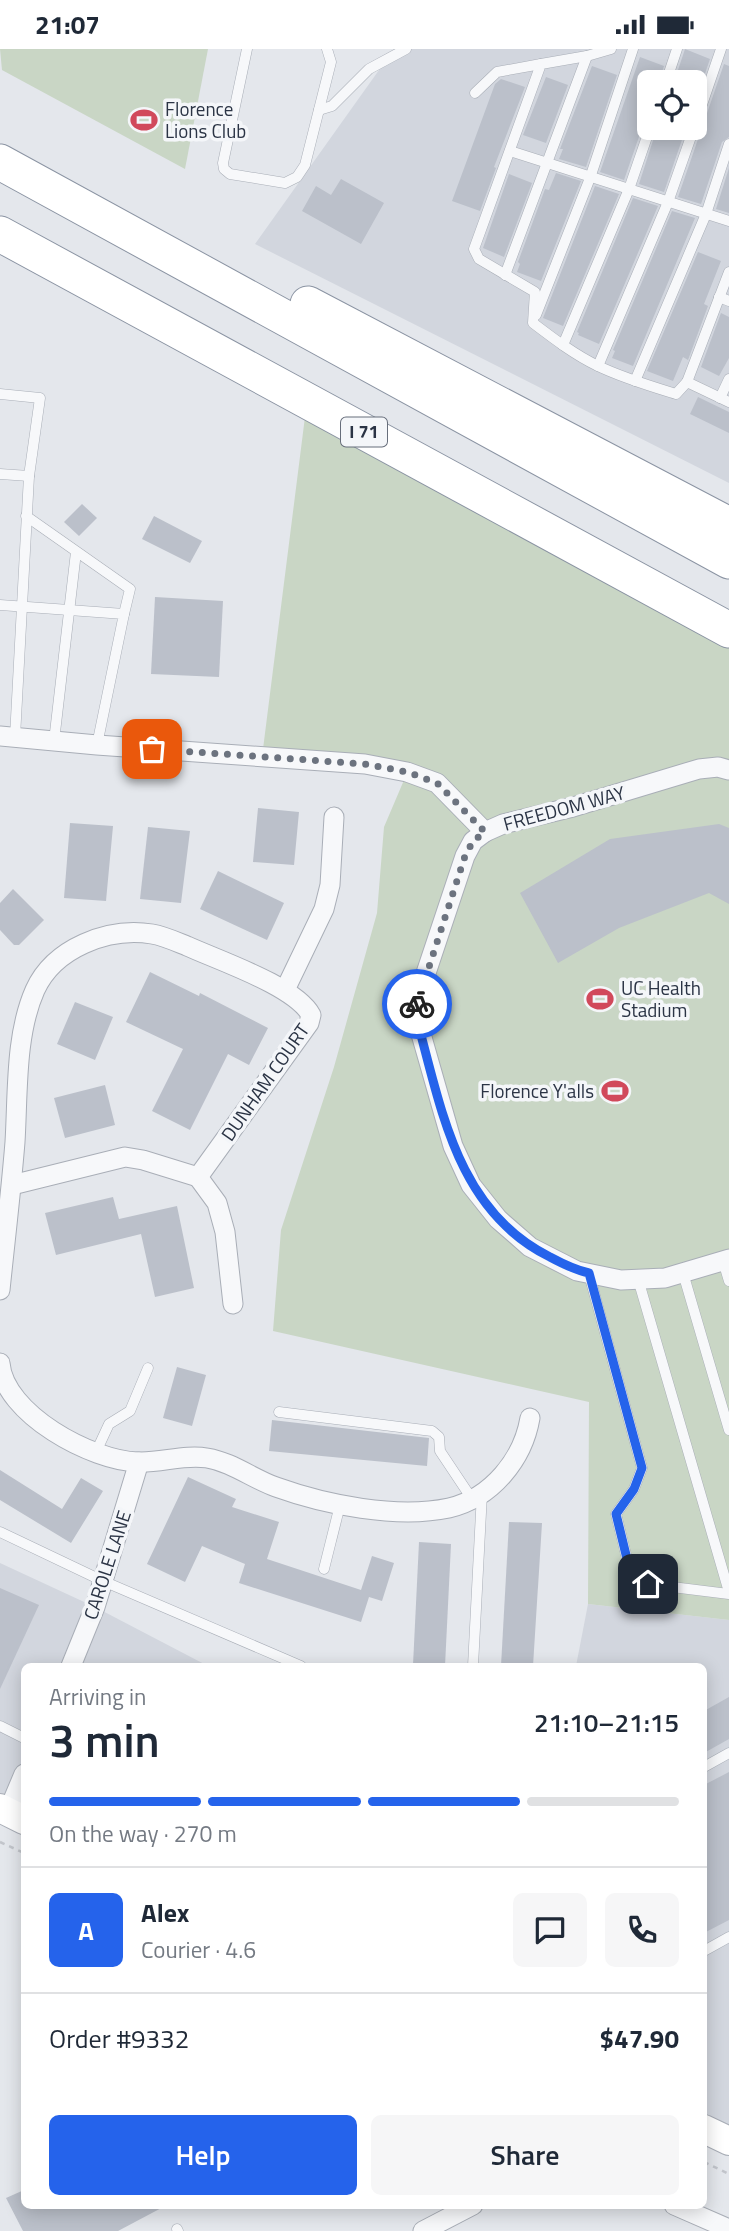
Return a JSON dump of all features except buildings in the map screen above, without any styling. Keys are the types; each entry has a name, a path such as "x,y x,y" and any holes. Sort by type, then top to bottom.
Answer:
{"highway":[{"path":"0,162 729,561"},
{"name":"I 71","path":"0,234 729,630"},
{"path":"180,261 295,297 729,526"}],"main road":[{"path":"707,2130 729,2141"}],"street":[{"name":"FREEDOM WAY","path":"7,736 365,764 407,772 437,783 485,832 503,824 573,807 699,769 718,767 729,770"},
{"path":"285,990 324,909 330,885 334,817"},
{"path":"485,832 473,841 465,856 415,1013 453,1146 471,1185 498,1219 530,1248 577,1271 621,1280 665,1278 726,1260"},
{"name":"DUNHAM COURT","path":"0,1290 12,1185 21,1048 27,1010 46,971 81,945 103,937 153,934 176,941 285,990 306,1005 311,1015 309,1023 198,1177"},
{"path":"12,1185 125,1157 198,1177 217,1203 225,1232 233,1304"},
{"path":"1,1372 19,1402 56,1435 111,1459 139,1462 208,1458 276,1487 341,1505 408,1511 449,1508 477,1496 504,1474 517,1455 527,1433 530,1418"},
{"name":"CAROLE LANE","path":"72,1663 95,1607 139,1462"},
{"path":"9,1815 21,1782"},
{"path":"423,2231 465,2209"},
{"path":"683,2209 729,2229"}],"lane":[{"path":"247,49 223,163 224,169 230,174 285,183 297,177 305,165 331,62 327,49"},
{"path":"319,110 332,106 354,81 369,69 406,49"},
{"path":"475,93 497,72 587,57 611,49"},
{"path":"533,323 590,178 633,49"},
{"path":"670,70 677,49"},
{"path":"707,89 721,49"},
{"path":"505,275 587,57"},
{"path":"533,323 535,292 479,260 474,249 541,64"},
{"path":"563,345 629,189 646,140"},
{"path":"598,366 668,202 689,140"},
{"path":"635,381 706,214 729,144"},
{"path":"510,151 729,221"},
{"path":"533,323 598,366 676,394 688,382 724,299 729,272"},
{"path":"688,382 725,400 729,379"},
{"path":"0,394 40,398 29,476 21,606 7,736"},
{"path":"0,474 29,476"},
{"path":"26,516 130,589 97,745"},
{"path":"54,741 76,552"},
{"path":"0,605 124,614"},
{"path":"726,1260 729,1281"},
{"path":"589,1273 642,1468 634,1489 616,1514 629,1567 648,1584 729,1593 638,1279"},
{"path":"683,1273 729,1430"},
{"path":"96,1452 109,1424 130,1411 148,1368"},
{"path":"279,1412 432,1431 439,1437 440,1451 477,1496 474,1663"},
{"path":"324,1569 341,1505"},
{"path":"0,1532 294,1663"},
{"path":"0,1726 21,1736"},
{"path":"707,1765 729,1753"},
{"path":"707,1949 729,1937"}],"path":[{"path":"0,1842 21,1852"},
{"path":"707,2163 729,2173"}],"shaded area":[{"path":"394,49 729,49 729,483 255,244"},
{"path":"0,1563 95,1607 202,1663 21,1663 21,1818 0,1808"},
{"path":"588,1604 729,1620 729,2141 707,2130 707,1663 577,1663"}],"green space":[{"name":"Florence Lions Club","path":"0,49 208,49 185,169 2,70"},
{"name":"UC Health Stadium","path":"307,401 729,630 729,1620 588,1604 589,1402 273,1331 281,1230 334,1067 377,913 384,827 407,773 262,757"}],"way so far":[{"path":"152,749 365,764 407,772 437,783 485,832 473,841 465,856 417,1004"}],"place":[{"name":"Florence Lions Club","path":"144,120"},
{"name":"UC Health Stadium","path":"600,999"},
{"name":"Florence Y'alls","path":"615,1091"}],"route":[{"path":"417,1004 415,1013 453,1146 471,1185 498,1219 530,1248 577,1271 589,1273 642,1468 634,1489 616,1514 629,1567 648,1584"}]}
